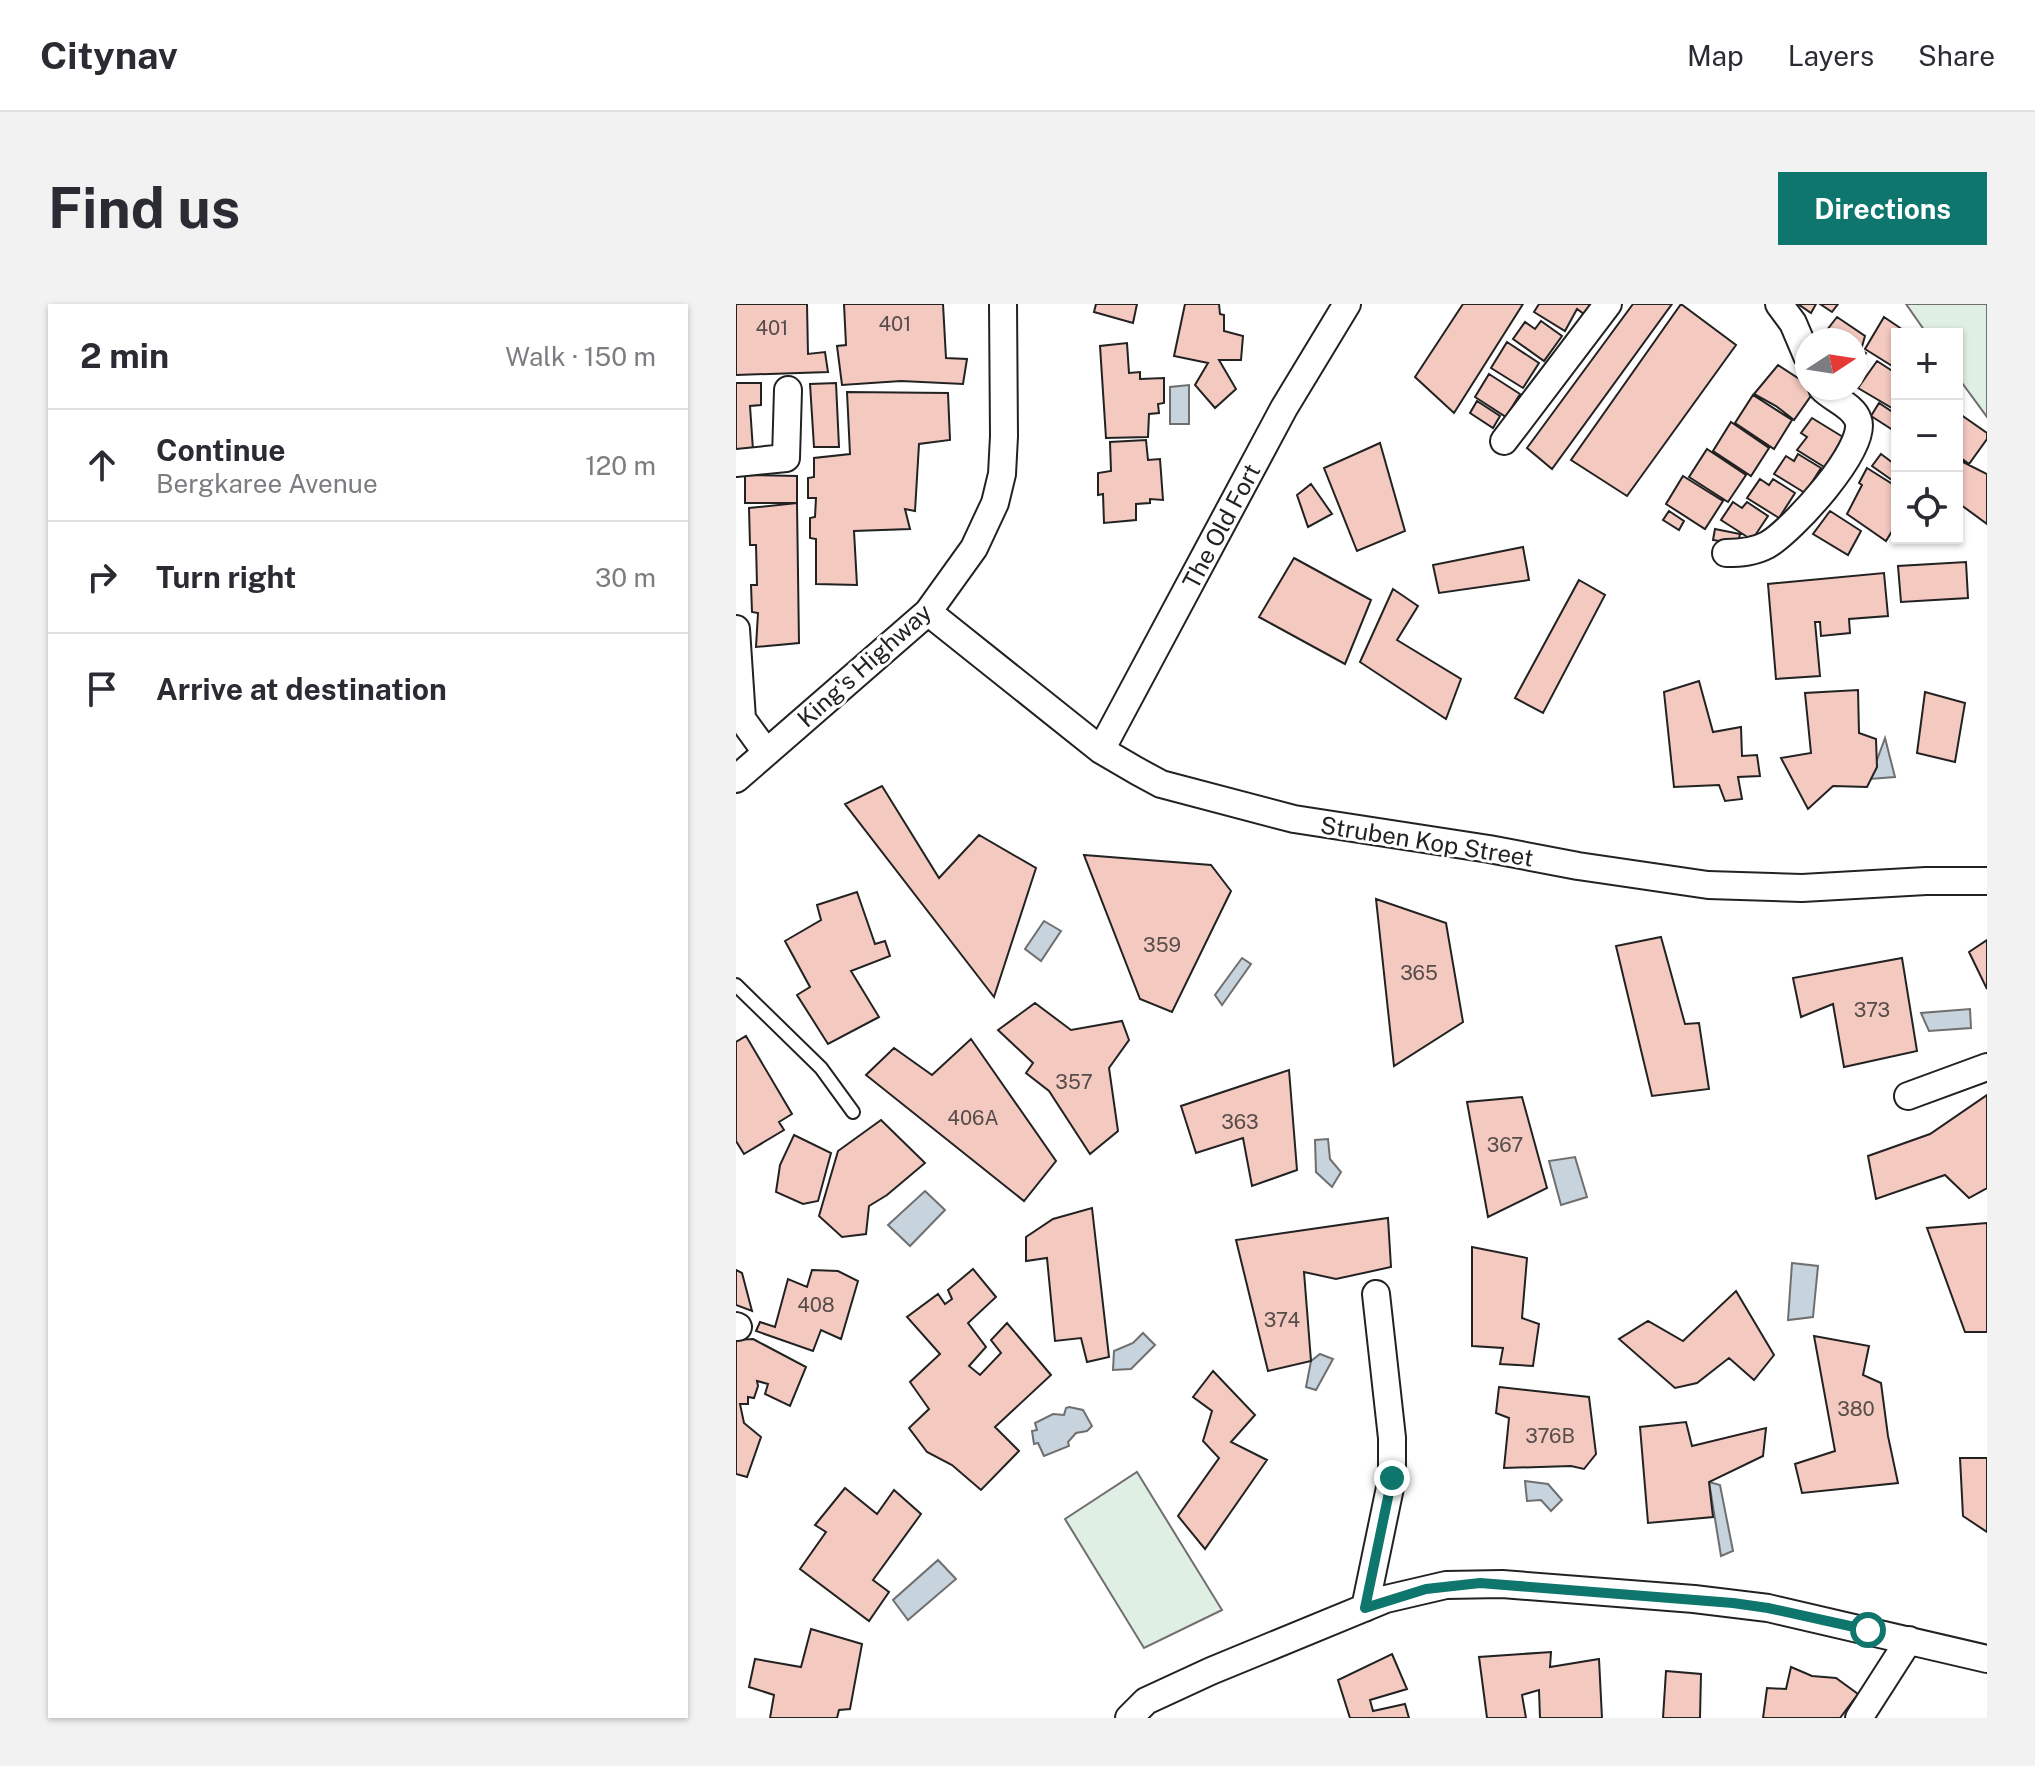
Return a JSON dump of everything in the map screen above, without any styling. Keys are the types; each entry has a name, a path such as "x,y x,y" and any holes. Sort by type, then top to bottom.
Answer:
{"street":[{"name":"King's Highway","path":"736,779 928,612 974,548 995,503 1002,474 1003,304"},
{"name":"The Old Fort","path":"1101,750 1284,408 1347,304"},
{"path":"1504,441 1608,304"},
{"path":"1779,304 1796,328"},
{"path":"736,463 786,458 788,390"},
{"path":"1726,553 1746,553 1768,545 1783,535 1826,487 1860,431 1860,422 1855,414 1837,400"},
{"name":"Struben Kop Street","path":"928,612 1101,750 1161,784 1294,819 1578,866 1737,886 1802,888 1987,881"},
{"path":"736,629 742,719 766,752"},
{"path":"1908,1096 1987,1067"},
{"path":"1365,1608 1392,1478 1392,1438 1376,1294"},
{"path":"1129,1718 1146,1701 1160,1694 1365,1608 1426,1589 1467,1584 1694,1599 1768,1608 1987,1659"},
{"path":"1859,1718 1909,1640"}],"lane":[{"path":"736,985 821,1068 853,1112"}],"green space":[{"path":"1906,304 1987,304 1987,417 1963,384 1963,328 1923,328"},
{"path":"1137,1472 1222,1610 1144,1648 1065,1519"}],"shaded area":[{"path":"1189,385 1189,424 1170,424 1170,387"},
{"path":"1885,738 1895,777 1870,779"},
{"path":"1044,921 1061,931 1041,961 1025,949"},
{"path":"1242,958 1251,964 1222,1005 1215,995"},
{"path":"1970,1009 1971,1028 1929,1031 1921,1013"},
{"path":"1328,1139 1330,1159 1341,1172 1332,1187 1316,1172 1315,1140"},
{"path":"1575,1157 1587,1197 1561,1205 1549,1161"},
{"path":"925,1191 945,1210 910,1246 888,1225"},
{"path":"1792,1263 1818,1266 1813,1317 1788,1320"},
{"path":"1143,1333 1155,1345 1131,1369 1113,1370 1114,1351 1133,1343"},
{"path":"1320,1354 1333,1359 1316,1390 1306,1387 1311,1361"},
{"path":"1069,1407 1083,1410 1092,1426 1087,1431 1076,1433 1068,1442 1069,1446 1044,1456 1038,1443 1034,1444 1032,1431 1037,1430 1035,1423 1053,1414 1064,1415"},
{"path":"1525,1481 1548,1484 1562,1500 1551,1511 1541,1500 1527,1501"},
{"path":"1709,1482 1720,1485 1733,1551 1721,1556"},
{"path":"938,1560 956,1579 908,1620 893,1600"}],"building":[{"path":"736,304 807,304 808,354 825,352 828,372 736,375"},
{"path":"844,304 943,304 946,358 967,359 963,384 901,381 842,385 837,346 846,345"},
{"path":"1096,304 1137,304 1133,323 1094,312"},
{"path":"1185,304 1219,304 1220,314 1224,315 1224,331 1243,336 1241,360 1219,360 1236,389 1215,408 1195,385 1208,363 1174,356"},
{"path":"1463,304 1523,304 1454,413 1415,377"},
{"path":"1539,304 1591,304 1584,314 1577,309 1565,331 1534,312"},
{"path":"1633,304 1672,304 1552,469 1527,448"},
{"path":"1681,304 1736,345 1627,496 1571,460"},
{"path":"1798,304 1816,304 1811,313"},
{"path":"1820,304 1838,304 1832,312"},
{"path":"1837,317 1853,328 1828,328"},
{"path":"1884,317 1900,328 1891,328 1891,365 1867,350"},
{"path":"1541,321 1562,336 1544,361 1513,339 1525,322 1535,329"},
{"path":"1507,342 1539,363 1523,388 1491,368"},
{"path":"1127,343 1129,373 1140,372 1140,379 1164,378 1164,403 1158,404 1159,413 1149,414 1148,437 1106,438 1100,346"},
{"path":"1877,361 1891,370 1891,407 1867,393 1867,375"},
{"path":"1778,365 1795,376 1795,400 1808,400 1794,420 1754,394"},
{"path":"1489,374 1520,394 1506,417 1475,397"},
{"path":"736,383 761,383 761,405 750,406 753,450 736,451"},
{"path":"836,383 839,447 814,447 810,384"},
{"path":"847,392 948,393 950,440 919,444 915,511 905,509 910,529 854,531 857,585 816,584 816,539 810,538 810,518 815,517 816,498 808,498 808,478 814,477 814,458 850,454"},
{"path":"1753,395 1792,420 1774,449 1735,423"},
{"path":"1477,401 1500,416 1493,428 1470,413"},
{"path":"1879,403 1891,411 1891,429 1871,416"},
{"path":"1963,416 1987,433 1987,439 1969,464 1963,460"},
{"path":"1812,418 1843,437 1835,451 1840,455 1829,470 1797,450 1807,437 1801,433"},
{"path":"1731,422 1769,448 1751,476 1713,451"},
{"path":"1146,440 1148,460 1160,459 1163,500 1150,499 1150,503 1136,504 1136,520 1104,523 1103,494 1098,495 1098,473 1111,471 1110,442"},
{"path":"1380,443 1405,531 1357,551 1324,468"},
{"path":"1707,449 1746,475 1728,502 1689,477"},
{"path":"1798,454 1821,468 1805,493 1774,474 1786,456 1794,461"},
{"path":"1881,454 1891,462 1891,479 1872,466"},
{"path":"1963,462 1987,474 1987,524 1963,506"},
{"path":"1867,468 1891,483 1891,533 1886,541 1847,514 1862,485 1859,483"},
{"path":"745,475 797,476 797,503 745,503"},
{"path":"1683,476 1723,501 1705,529 1666,504"},
{"path":"1760,479 1769,485 1773,479 1795,493 1779,518 1747,498"},
{"path":"1311,484 1332,514 1308,527 1297,495"},
{"path":"1733,502 1742,508 1747,502 1768,516 1752,540 1721,520"},
{"path":"797,503 799,643 756,647 758,613 752,612 751,585 757,585 756,545 750,545 749,508"},
{"path":"1669,511 1684,521 1679,530 1663,520"},
{"path":"1830,511 1861,531 1848,555 1813,534"},
{"path":"1715,529 1740,534 1738,544 1713,540"},
{"path":"1523,547 1529,580 1439,593 1433,565"},
{"path":"1294,558 1371,600 1345,664 1259,617"},
{"path":"1966,562 1968,598 1901,602 1898,566"},
{"path":"1884,573 1888,616 1849,619 1850,633 1821,636 1820,622 1815,622 1820,676 1776,679 1768,584"},
{"path":"1579,580 1605,595 1543,713 1515,698"},
{"path":"1393,589 1418,606 1397,640 1461,679 1446,719 1360,662"},
{"path":"1699,681 1713,732 1741,727 1742,756 1757,755 1760,776 1738,777 1742,799 1725,801 1719,785 1674,787 1664,692"},
{"path":"1858,690 1859,733 1876,739 1877,767 1867,787 1833,786 1808,809 1781,758 1811,753 1805,693"},
{"path":"1925,692 1965,703 1955,762 1917,753"},
{"path":"882,786 939,878 979,835 1036,868 994,997 845,804"},
{"path":"1084,855 1211,865 1231,891 1172,1012 1140,999"},
{"path":"857,892 875,944 885,941 890,956 851,971 879,1017 828,1044 797,995 810,987 785,941 821,920 817,905"},
{"path":"1376,899 1446,923 1463,1022 1394,1066"},
{"path":"1661,937 1685,1024 1699,1023 1709,1089 1652,1096 1616,946"},
{"path":"1987,940 1987,989 1969,952"},
{"path":"1902,958 1917,1051 1844,1067 1833,1004 1801,1017 1793,978"},
{"path":"1035,1003 1071,1030 1122,1021 1129,1040 1109,1068 1118,1131 1090,1154 1049,1091 1026,1073 1033,1063 998,1030"},
{"path":"746,1036 792,1114 779,1122 784,1130 744,1154 736,1141 736,1042"},
{"path":"971,1039 1056,1161 1024,1201 866,1075 894,1048 932,1075"},
{"path":"1289,1070 1297,1170 1252,1186 1243,1138 1196,1153 1181,1106"},
{"path":"1987,1095 1987,1188 1969,1198 1945,1175 1876,1199 1868,1156 1930,1134"},
{"path":"1522,1097 1547,1188 1488,1217 1467,1102"},
{"path":"881,1120 925,1163 869,1206 866,1234 842,1237 819,1216 838,1151"},
{"path":"794,1135 831,1153 818,1201 803,1204 776,1192 780,1165"},
{"path":"1092,1208 1109,1357 1087,1362 1081,1338 1055,1341 1047,1258 1026,1261 1026,1237 1053,1219"},
{"path":"1388,1218 1391,1267 1336,1279 1304,1272 1311,1361 1268,1371 1236,1240"},
{"path":"1987,1223 1987,1332 1965,1332 1927,1228"},
{"path":"1472,1247 1527,1258 1522,1318 1539,1324 1533,1366 1500,1364 1503,1348 1472,1346"},
{"path":"973,1269 996,1297 968,1323 986,1347 969,1366 980,1375 1001,1353 991,1340 1007,1323 1051,1375 995,1427 1019,1451 981,1490 952,1465 927,1452 909,1428 929,1409 910,1382 940,1354 907,1317 938,1294 945,1304 952,1299 948,1290"},
{"path":"736,1270 742,1273 752,1311 736,1305"},
{"path":"812,1270 838,1271 858,1281 841,1339 821,1330 813,1351 756,1331 760,1322 775,1327 788,1279 807,1287"},
{"path":"1736,1291 1774,1355 1754,1380 1729,1358 1697,1383 1675,1388 1619,1339 1648,1321 1683,1341"},
{"path":"1814,1336 1869,1346 1863,1375 1881,1383 1898,1483 1802,1493 1795,1464 1835,1451"},
{"path":"753,1339 806,1367 790,1406 765,1394 768,1384 757,1381 754,1398 748,1397 748,1404 740,1404 744,1423 761,1437 747,1477 736,1474 736,1340"},
{"path":"1213,1371 1255,1415 1231,1442 1267,1460 1205,1549 1178,1516 1219,1458 1203,1441 1212,1411 1193,1397"},
{"path":"1499,1387 1589,1397 1596,1454 1584,1469 1571,1466 1504,1468 1509,1418 1496,1413"},
{"path":"1686,1422 1692,1446 1766,1428 1763,1456 1709,1482 1713,1517 1648,1523 1640,1427"},
{"path":"1960,1458 1987,1458 1987,1532 1963,1516"},
{"path":"845,1488 877,1514 894,1490 921,1514 873,1580 889,1592 869,1621 800,1569 826,1532 815,1525"},
{"path":"811,1629 862,1644 850,1709 839,1710 837,1718 770,1718 774,1695 749,1687 755,1659 801,1667"},
{"path":"1551,1652 1550,1667 1599,1659 1602,1718 1540,1718 1539,1690 1522,1695 1526,1718 1487,1718 1479,1657"},
{"path":"1392,1654 1407,1689 1370,1700 1373,1711 1405,1704 1409,1718 1350,1718 1338,1680"},
{"path":"1791,1667 1812,1676 1836,1678 1858,1694 1840,1718 1763,1718 1767,1688 1786,1689"},
{"path":"1666,1671 1701,1674 1700,1718 1663,1718"}],"route":[{"path":"1392,1478 1365,1608 1426,1589 1480,1583 1733,1603 1868,1630"}]}
